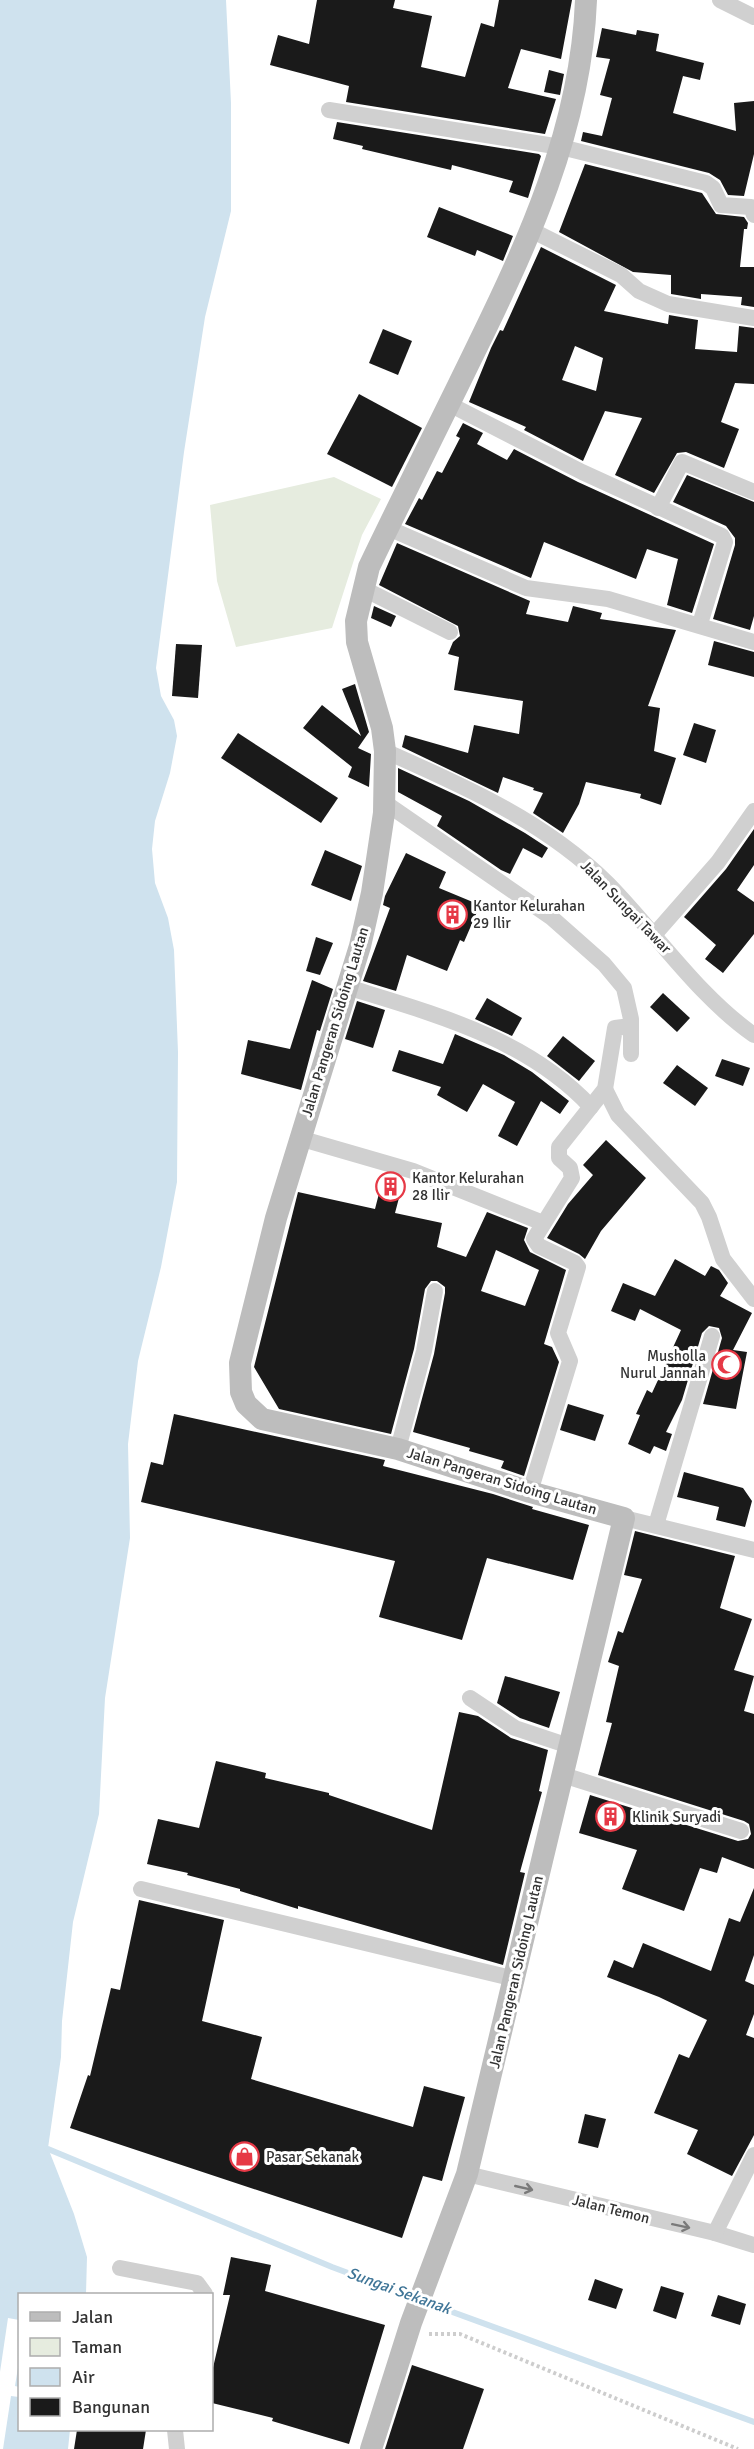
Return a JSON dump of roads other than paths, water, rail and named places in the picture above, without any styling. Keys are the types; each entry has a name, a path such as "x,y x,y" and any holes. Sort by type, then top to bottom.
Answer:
{"street":[{"name":"Jalan Pangeran Sidoing Lautan","path":"371,2449 409,2329 467,2174 624,1518 530,1492 398,1449 262,1419 246,1404 241,1392 240,1364 276,1218 360,946 379,850 384,807 385,752 376,700 357,642 356,621 362,588 369,567 531,230 561,147 580,72 586,0"},
{"path":"720,0 754,17"},
{"path":"329,110 561,147 706,183 713,188 721,205 753,209"},
{"path":"531,230 621,275 639,291 668,304 754,318"},
{"path":"449,404 724,539 700,624"},
{"path":"658,508 681,462 754,492"},
{"path":"388,528 526,588 608,599 700,624 754,642"},
{"path":"362,588 450,632"},
{"name":"Jalan Sungai Tawar","path":"385,752 518,815 551,836 608,885 726,1015 754,1035"},
{"path":"384,807 552,918 604,964 622,983 631,1054"},
{"path":"654,935 718,862 754,811"},
{"path":"347,987 437,1015 504,1044 554,1072 591,1107"},
{"path":"530,1492 570,1361 558,1333 578,1267 575,1263 535,1243 534,1239 572,1178 570,1168 559,1158 559,1147 605,1089 615,1030 626,1026"},
{"path":"605,1089 618,1115 702,1203 709,1216 723,1259 754,1299"},
{"path":"299,1138 413,1171 543,1223"},
{"path":"398,1449 424,1351 435,1291"},
{"path":"656,1525 711,1336"},
{"path":"624,1518 754,1550"},
{"path":"470,1698 515,1728 569,1746"},
{"path":"563,1775 741,1831"},
{"path":"141,1889 515,1978"},
{"path":"715,2233 754,2155"},
{"name":"Jalan Temon","path":"467,2174 715,2233 754,2245"},
{"path":"120,2268 197,2283 204,2293"},
{"path":"175,2431 177,2449"}],"water":[{"path":"0,0 226,0 231,103 231,211 205,317 184,452 156,668 161,696 174,720 177,736 170,773 155,821 152,849 155,883 168,918 174,950 178,1052 177,1182 161,1267 138,1361 128,1444 130,1538 105,1698 99,1814 73,1922 62,2021 61,2057 48,2148 74,2214 87,2257 86,2293 18,2293 18,2431 70,2431 68,2449 0,2449"}],"waterway":[{"name":"Sungai Sekanak","path":"48,2149 332,2267 415,2298"},
{"name":"Sungai Sekanak","path":"425,2302 754,2422"}],"place":[{"name":"Kantor Kelurahan 29 Ilir","path":"452,915"},
{"name":"Kantor Kelurahan 28 Ilir","path":"391,1187"},
{"name":"Musholla Nurul Jannah","path":"727,1365"},
{"name":"Klinik Suryadi","path":"611,1817"},
{"name":"Pasar Sekanak","path":"245,2157"}]}
